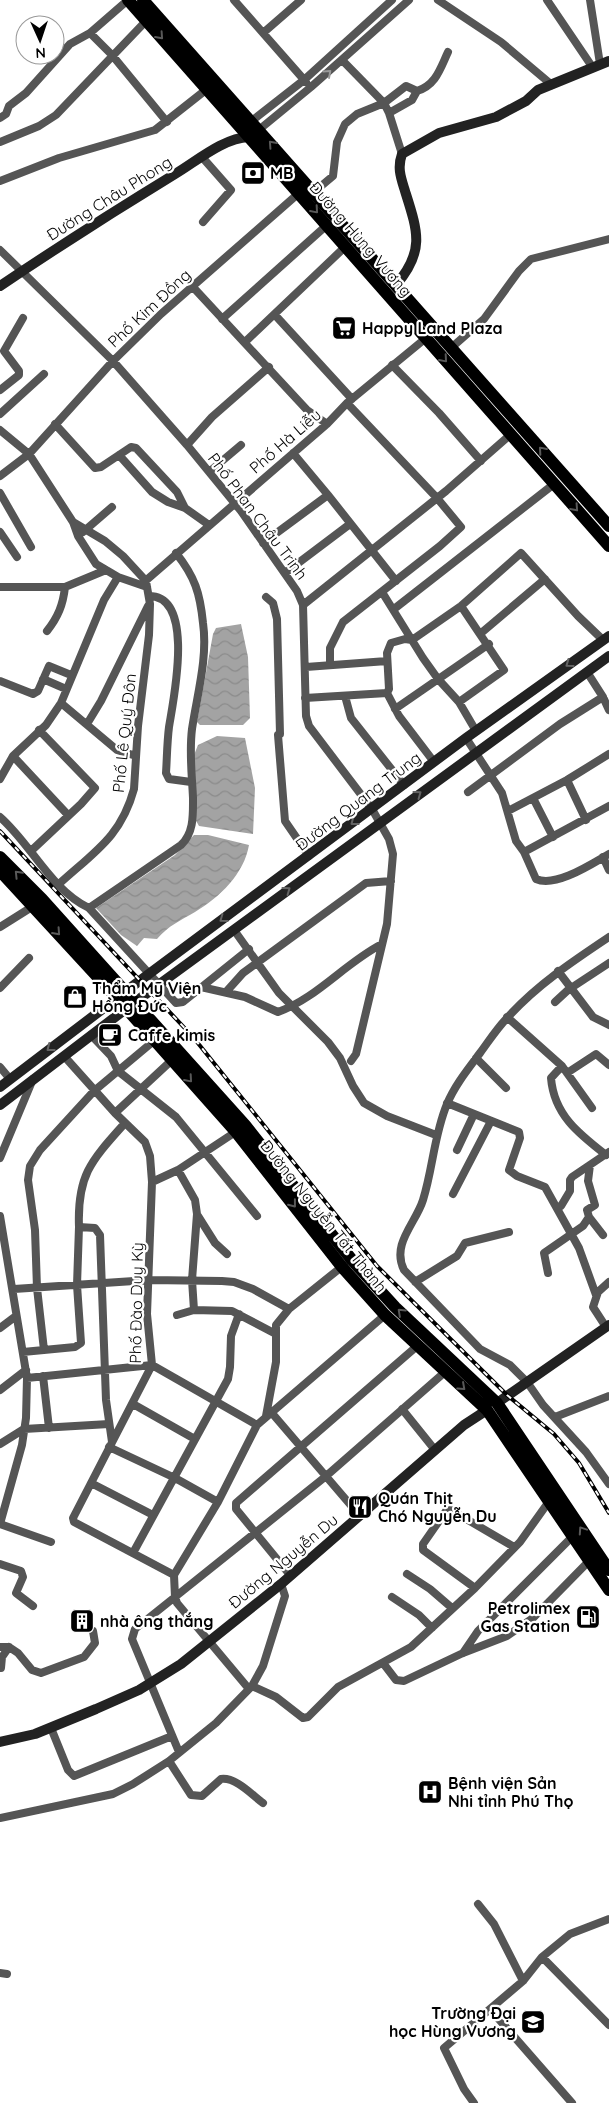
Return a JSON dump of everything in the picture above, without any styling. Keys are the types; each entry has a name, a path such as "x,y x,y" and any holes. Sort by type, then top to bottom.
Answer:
{"main road":[{"name":"Đường Hùng Vương","path":"128,0 151,11 299,193 426,338 474,383 609,526"},
{"name":"Đường Hùng Vương","path":"143,0 207,88 248,131 314,192 396,285 451,348 510,435 609,546"},
{"path":"396,285 410,267 417,247 410,210 399,173 402,154 433,136 502,115 526,101 538,90 601,64"},
{"name":"Đường Châu Phong","path":"0,286 202,157 248,131"},
{"name":"Đường Quang Trung","path":"0,1087 466,738 606,638"},
{"name":"Đường Quang Trung","path":"0,1105 78,1044 475,752 609,656"},
{"name":"Đường Nguyễn Tất Thành","path":"0,857 240,1128 347,1263 385,1315 445,1372 492,1407"},
{"name":"Đường Nguyễn Tất Thành","path":"0,871 38,902"},
{"name":"Đường Nguyễn Tất Thành","path":"131,1005 155,1040 172,1060 211,1095"},
{"path":"69,1034 78,1044"},
{"name":"Đường Nguyễn Tất Thành","path":"347,1263 426,1336 492,1407 554,1498 609,1570"},
{"name":"Đường Nguyễn Du","path":"0,1742 51,1728 150,1684 211,1641 281,1584 464,1425 608,1326"},
{"path":"416,1346 426,1336"},
{"name":"Đường Nguyễn Tất Thành","path":"554,1498 573,1536 609,1590"}],"street":[{"path":"0,118 6,114 9,106 48,70 63,51 78,38 90,33 128,0"},
{"path":"234,0 311,87"},
{"path":"263,34 301,0"},
{"path":"248,131 392,0"},
{"path":"248,131 311,87 409,0"},
{"path":"438,0 501,42 552,85"},
{"path":"547,0 601,64"},
{"path":"590,0 601,64"},
{"path":"0,142 47,122 112,55 151,11"},
{"path":"90,33 112,55 167,122"},
{"path":"389,113 409,103 416,91 424,88 436,78 448,52"},
{"path":"342,60 384,103 402,154"},
{"path":"314,192 333,176 337,142 342,128 357,114 384,103 406,86 416,91"},
{"path":"0,181 59,158 155,130 207,88"},
{"path":"202,157 231,190 202,222"},
{"name":"Phố Kim Đồng","path":"0,476 29,454 113,361 192,286 299,193"},
{"path":"222,319 327,225"},
{"path":"451,348 484,319 519,271 531,260 609,238"},
{"path":"245,342 346,246"},
{"name":"Phố Phan Châu Trinh","path":"0,250 113,361 234,503 297,591 303,605 306,716 314,734 372,809 390,839 393,854 382,944 356,1054 351,1062"},
{"path":"192,286 307,410 327,424"},
{"path":"275,315 460,525 460,530 343,622 330,648 330,665"},
{"path":"0,390 19,375 19,371 4,351 23,318"},
{"name":"Phố Hà Liễu","path":"145,584 176,553 327,424 349,401 426,338"},
{"path":"392,365 439,413 480,461"},
{"path":"186,445 212,417 269,367"},
{"path":"0,414 44,374"},
{"path":"55,424 95,468 101,467 131,447 136,448 177,492 185,508"},
{"path":"0,430 29,454 73,522 78,536 89,556 96,564 118,577 145,584"},
{"path":"303,605 372,552 510,435"},
{"path":"209,472 241,445"},
{"path":"293,453 396,581"},
{"path":"120,455 152,492 168,502 185,508 209,524"},
{"path":"394,609 554,484"},
{"path":"0,493 31,547"},
{"path":"263,543 328,495"},
{"path":"78,536 112,507"},
{"path":"73,522 123,556 145,584"},
{"path":"285,573 350,524"},
{"path":"0,532 17,557"},
{"path":"89,908 189,838 193,808 189,758 200,683 204,625 198,588 189,570 176,553"},
{"path":"434,762 395,709 387,694 389,689 387,654 391,643 405,639 412,640 461,606 521,553 578,616 606,638"},
{"path":"0,587 65,587 106,570"},
{"path":"0,779 14,756 61,703 71,675 104,600 118,577"},
{"path":"480,634 545,579"},
{"name":"Phố Lê Quý Đôn","path":"59,884 114,834 125,817 134,788 149,600 145,584"},
{"path":"47,632 58,618 64,603 65,587"},
{"path":"382,592 438,679 459,702 476,731"},
{"path":"266,597 273,603 279,648 279,735 285,821 309,856"},
{"path":"86,724 101,702 149,600 161,599 170,609 175,623 179,650 166,774 169,779 192,782"},
{"path":"459,702 504,670 489,644 461,606"},
{"path":"395,709 489,644"},
{"path":"306,666 387,661"},
{"path":"0,681 34,694 38,691 51,666 71,675"},
{"path":"587,672 609,710"},
{"path":"43,679 66,689"},
{"path":"305,698 387,694"},
{"path":"345,696 351,718 404,785"},
{"path":"468,792 560,724 603,697"},
{"path":"61,703 117,750 136,756"},
{"path":"30,851 94,790 94,786 39,730"},
{"path":"466,738 502,794 516,840 524,852 536,879 541,881 563,878 592,865 606,855 609,870"},
{"path":"508,811 566,780 609,754"},
{"path":"14,756 68,816"},
{"path":"566,780 586,820"},
{"path":"533,798 553,837"},
{"path":"524,852 609,806"},
{"path":"0,818 59,884 80,904 89,908 176,1002 180,1003 201,988 249,949"},
{"path":"226,992 243,973 257,962 366,883 391,881"},
{"path":"0,927 38,902"},
{"path":"234,930 279,992 328,1042 340,1058 353,1086 364,1103 387,1116 436,1135"},
{"path":"609,937 558,971 507,1017 460,1079 447,1103 436,1135 422,1202 410,1224 399,1253 404,1270 480,1349 510,1365 527,1382 543,1405 586,1452 609,1484"},
{"path":"201,988 226,992 278,1012 292,1006 317,990 355,960 382,944"},
{"path":"0,988 29,958"},
{"path":"555,1002 609,963"},
{"path":"558,971 593,1017 609,1025"},
{"path":"507,1017 565,1069 592,1108"},
{"path":"91,1035 111,1056 118,1071 176,1117 257,1216"},
{"path":"44,1350 37,1288 35,1230 28,1180 30,1166 40,1150 94,1091 155,1040"},
{"path":"561,1206 570,1191 572,1176 607,1154 566,1121 557,1104 551,1078 596,1054 609,1065"},
{"name":"Phố Đào Duy Kỳ","path":"64,1056 94,1091 145,1142 150,1156 152,1182 147,1314 152,1365 73,1520 174,1575"},
{"path":"476,1058 506,1088"},
{"path":"115,1113 172,1060"},
{"path":"0,1068 10,1079"},
{"path":"0,1158 2,1147 34,1079"},
{"path":"447,1103 520,1132 520,1138 509,1170 517,1176 545,1187 572,1233 596,1295 594,1310 608,1326"},
{"path":"458,1150 474,1114"},
{"path":"453,1194 491,1121"},
{"path":"22,1352 75,1347 81,1343 77,1285 78,1212 83,1178 101,1150 125,1123"},
{"path":"152,1182 178,1170 240,1128"},
{"path":"590,1164 588,1181 595,1202 586,1210 603,1235"},
{"path":"178,1170 195,1200 197,1214 192,1280 194,1310"},
{"path":"197,1214 215,1243 227,1254"},
{"path":"0,1216 4,1272 14,1290 16,1316 26,1374 24,1429 0,1524 50,1542"},
{"path":"548,1273 544,1253 583,1226 589,1217"},
{"path":"79,1228 95,1228 100,1235 101,1284 111,1444 218,1502"},
{"path":"415,1282 457,1256 465,1243 509,1232"},
{"path":"269,1414 276,1362 277,1346 274,1333 276,1324 290,1309 347,1263"},
{"path":"14,1290 149,1280 234,1282 253,1289 290,1309"},
{"path":"596,1295 609,1282"},
{"path":"177,1315 194,1310 221,1309 240,1314 274,1333"},
{"path":"132,1553 175,1478 193,1438 228,1379 231,1336 240,1314"},
{"path":"385,1315 257,1425 218,1502 174,1575 177,1603 251,1688 276,1697 303,1718 306,1718 338,1687 411,1647 475,1588 514,1547 554,1498"},
{"path":"0,1328 16,1316"},
{"path":"290,1575 236,1509 236,1503 416,1346"},
{"path":"0,1390 26,1374 43,1376 152,1365 257,1425"},
{"path":"179,1752 132,1639 135,1629 325,1477 445,1372"},
{"path":"43,1376 49,1428"},
{"path":"555,1417 609,1396"},
{"path":"133,1404 193,1438"},
{"path":"402,1409 435,1450"},
{"path":"269,1414 300,1446 360,1516"},
{"path":"0,1444 24,1429 110,1424"},
{"path":"91,1483 153,1515"},
{"path":"0,1499 9,1493"},
{"path":"475,1588 423,1550 423,1544 446,1511 452,1510 514,1547"},
{"path":"463,1653 478,1630 573,1536"},
{"path":"383,1663 396,1680 400,1682 431,1670 463,1653 507,1636 533,1618 590,1560"},
{"path":"0,1564 21,1571 23,1578 16,1592 33,1606"},
{"path":"407,1574 430,1588 452,1608"},
{"path":"0,1818 113,1794 133,1784 170,1760 216,1723 251,1688 269,1652 274,1627 285,1596 285,1591 281,1584"},
{"path":"392,1597 432,1628"},
{"path":"0,1647 9,1647 23,1657 32,1670 45,1672 84,1657 95,1643 93,1631"},
{"path":"1,1668 2,1657 9,1647"},
{"path":"51,1728 68,1770 74,1776 172,1736"},
{"path":"170,1760 191,1795 202,1796 221,1779 225,1779 236,1782 263,1803"},
{"path":"478,1904 494,1924 523,1980"},
{"path":"474,2103 464,2089 444,2048 523,1980 542,1958 570,1934 609,1919"},
{"path":"542,1958 609,2025"},
{"path":"490,2009 572,2103"}],"water":[{"path":"241,624 248,657 250,718 243,725 200,725 197,722 213,634 216,628"},
{"path":"217,736 245,738 255,788 253,834 199,826 195,819 194,755 198,745"},
{"path":"194,835 208,835 249,845 242,866 230,884 204,906 170,927 157,939 144,938 137,946 121,935 96,908 175,855"}],"railway":[{"path":"0,831 193,1037 377,1266 507,1395 554,1434 579,1463 609,1513"}],"place":[{"name":"MB","path":"253,173"},
{"name":"Happy Land Plaza","path":"344,328"},
{"name":"Thẩm Mỹ Viện Hồng Đức","path":"75,997"},
{"name":"Caffe kimis","path":"110,1035"},
{"name":"Quán Thịt Chó Nguyễn Du","path":"360,1507"},
{"name":"Petrolimex Gas Station","path":"588,1617"},
{"name":"nhà ông thắng","path":"82,1621"},
{"name":"Bệnh viện Sản Nhi tỉnh Phú Thọ","path":"430,1792"},
{"name":"Trường Đại học Hùng Vương","path":"533,2022"}]}
